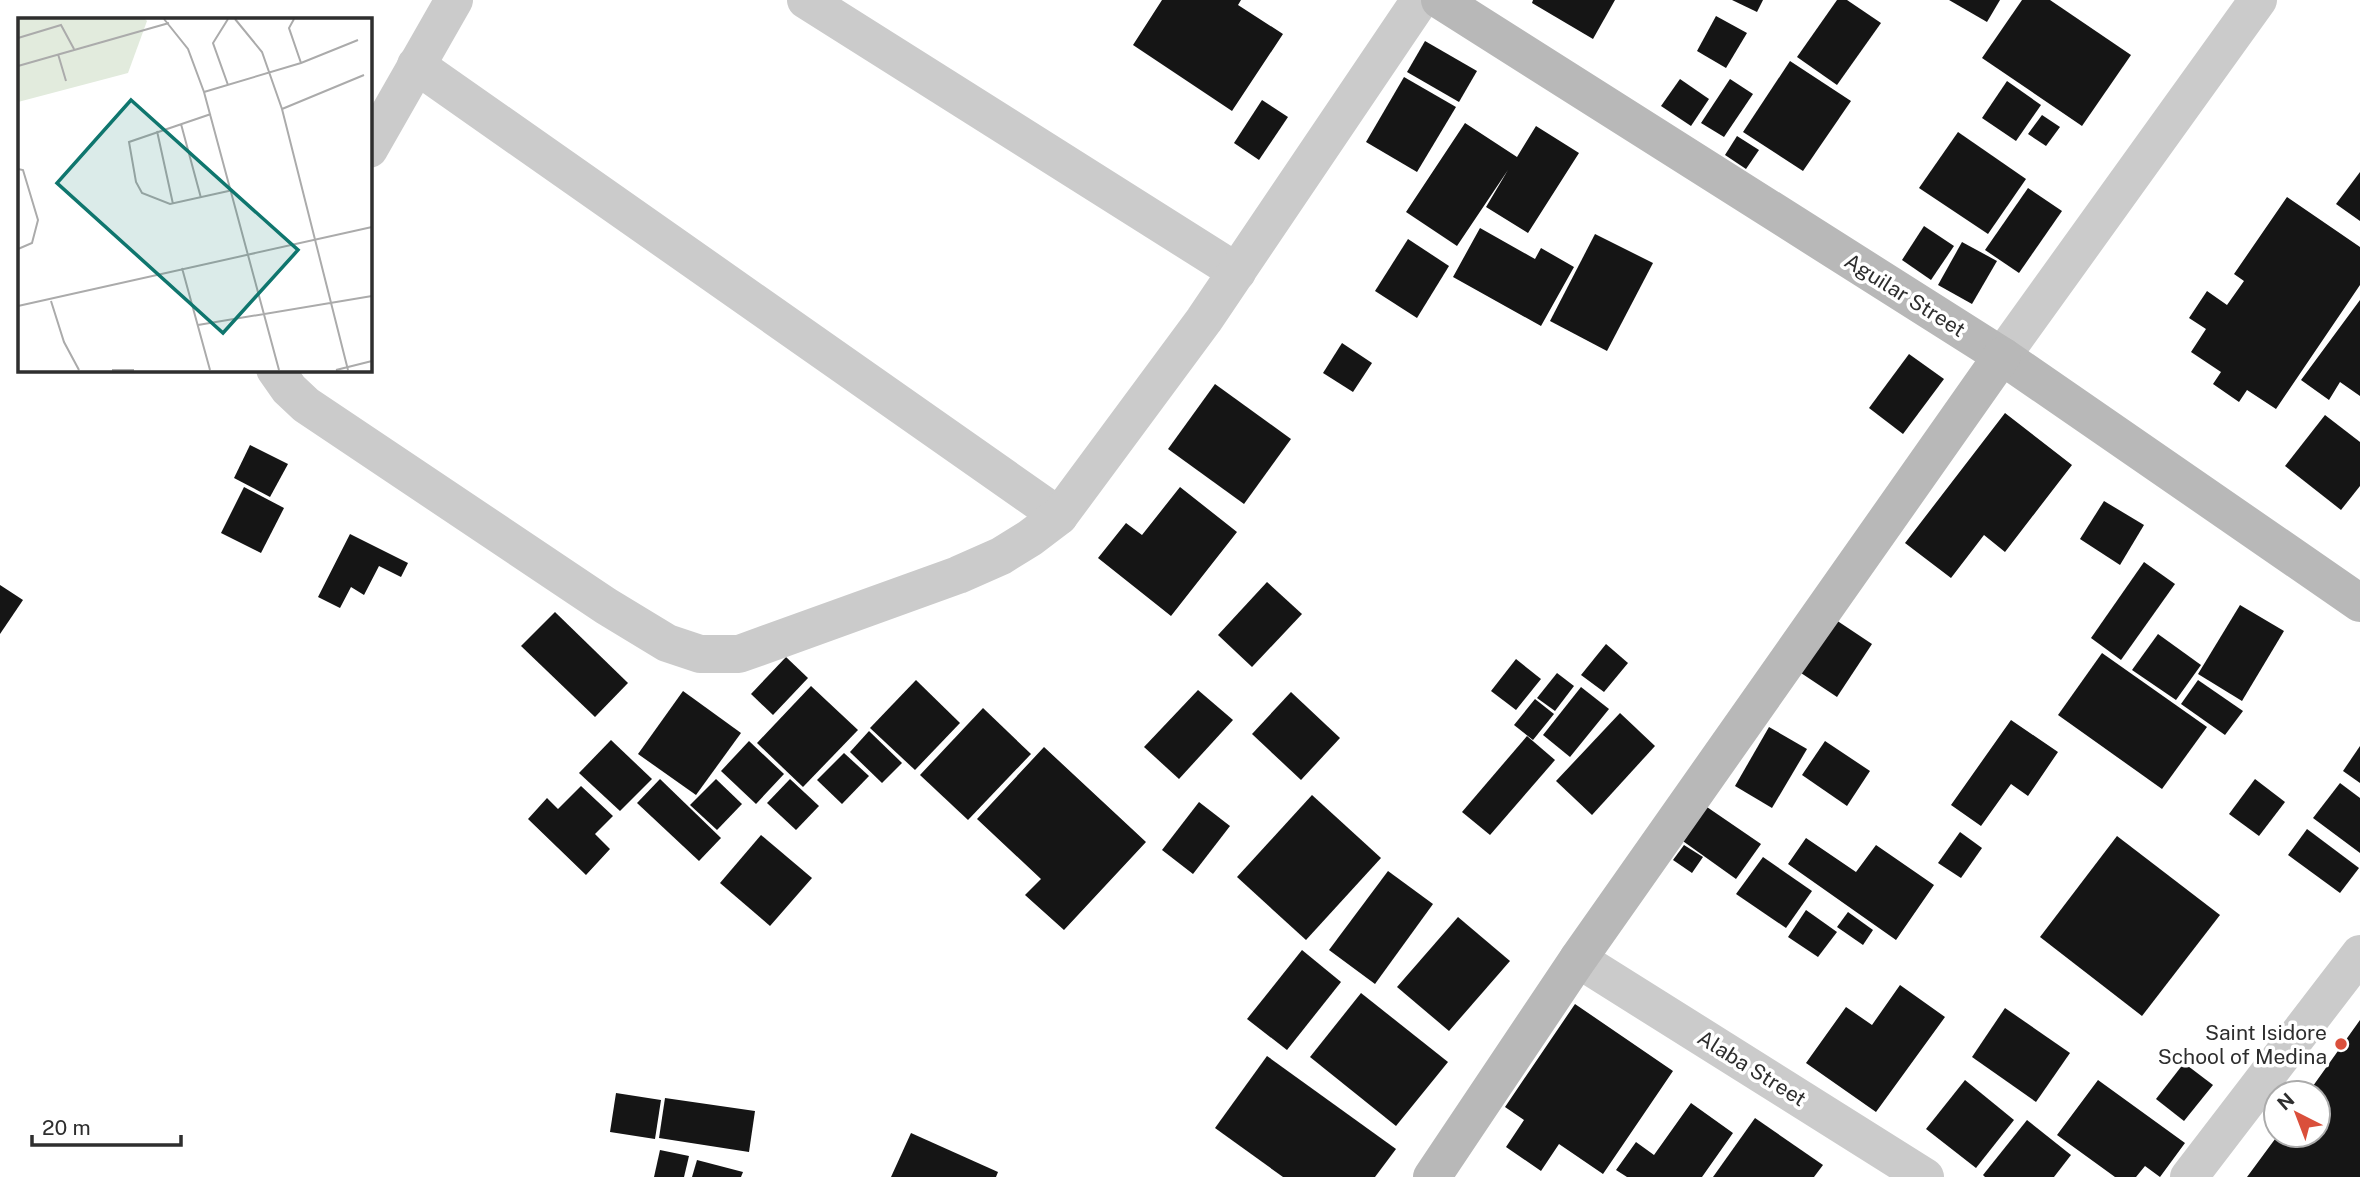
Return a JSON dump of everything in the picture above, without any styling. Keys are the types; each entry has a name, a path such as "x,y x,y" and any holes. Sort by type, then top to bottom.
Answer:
{"main road":[{"name":"Aguilar Street","path":"1440,0 2002,356 2360,603"},
{"path":"1432,1177 1578,959 2002,356"}],"street":[{"path":"371,145 454,0"},
{"path":"806,0 1237,272"},
{"path":"276,371 289,389 306,405 606,606 667,643 700,654 739,654 958,575 1001,556 1059,516 1237,272 1420,0"},
{"path":"2002,356 2258,0"},
{"path":"416,65 1059,516"},
{"path":"2189,1177 2360,954"},
{"name":"Alaba Street","path":"1578,959 1925,1177"}],"building":[{"path":"1162,0 1241,0 1238,5 1283,34 1232,111 1133,45"},
{"path":"1533,0 1615,0 1593,39 1532,3"},
{"path":"1732,0 1763,0 1757,12"},
{"path":"1837,0 1847,0 1881,23 1837,85 1797,57"},
{"path":"1949,0 2000,0 1987,22"},
{"path":"2022,0 2050,0 2131,55 2082,126 1982,58"},
{"path":"1716,16 1747,33 1726,68 1697,51"},
{"path":"1425,41 1477,71 1459,102 1407,72"},
{"path":"1790,61 1851,101 1803,171 1743,132"},
{"path":"1404,77 1456,107 1417,172 1366,142"},
{"path":"1680,79 1709,99 1691,126 1661,106"},
{"path":"1730,79 1753,94 1724,137 1701,123"},
{"path":"2007,81 2041,105 2016,141 1982,118"},
{"path":"1262,100 1288,117 1259,160 1234,143"},
{"path":"2042,115 2060,127 2046,146 2028,134"},
{"path":"1465,123 1517,157 1536,126 1579,153 1528,233 1486,207 1508,170 1457,246 1406,212"},
{"path":"1958,132 2026,179 1988,234 1919,188"},
{"path":"1737,136 1759,150 1746,169 1725,155"},
{"path":"2360,172 2360,221 2336,204"},
{"path":"2028,188 2062,211 2019,273 1985,250"},
{"path":"2287,197 2360,247 2360,285 2276,409 2247,390 2239,402 2213,384 2221,372 2191,352 2206,329 2189,318 2207,291 2227,305 2244,281 2234,274"},
{"path":"1924,226 1954,246 1931,280 1902,260"},
{"path":"1480,228 1535,259 1541,248 1574,267 1541,326 1453,277"},
{"path":"1595,234 1653,263 1607,351 1550,321"},
{"path":"1408,239 1449,266 1417,318 1375,291"},
{"path":"1962,242 1997,261 1972,304 1938,285"},
{"path":"2360,300 2360,396 2340,382 2329,400 2301,380"},
{"path":"1342,343 1372,363 1353,392 1323,373"},
{"path":"1909,354 1944,379 1903,434 1869,408"},
{"path":"1215,384 1291,439 1244,504 1168,449"},
{"path":"2005,413 2072,465 2005,552 1984,535 1951,578 1905,543"},
{"path":"2325,415 2360,442 2360,486 2341,510 2285,466"},
{"path":"250,445 288,464 270,497 234,478"},
{"path":"244,487 284,508 261,553 221,533"},
{"path":"1180,487 1237,532 1171,616 1098,558 1126,523 1142,535"},
{"path":"2104,501 2144,525 2120,565 2080,539"},
{"path":"350,534 408,563 401,577 379,566 364,595 351,587 340,608 318,597"},
{"path":"2144,562 2175,584 2121,660 2091,638"},
{"path":"1267,582 1302,614 1252,667 1218,635"},
{"path":"0,585 23,600 0,634"},
{"path":"2240,605 2284,631 2242,701 2198,674"},
{"path":"555,612 628,683 595,717 521,646"},
{"path":"1836,620 1872,644 1837,697 1801,673"},
{"path":"2158,634 2201,665 2176,700 2132,670"},
{"path":"1606,644 1628,663 1604,692 1581,675"},
{"path":"2102,653 2207,727 2162,789 2058,715"},
{"path":"786,657 808,678 773,715 751,694"},
{"path":"1516,659 1541,679 1516,710 1491,691"},
{"path":"1557,673 1574,686 1555,711 1537,698"},
{"path":"916,680 960,723 915,770 870,728"},
{"path":"2198,680 2243,711 2225,735 2181,704"},
{"path":"811,686 858,730 803,787 757,743"},
{"path":"1581,687 1609,709 1570,757 1543,735"},
{"path":"1198,690 1233,720 1179,779 1144,747"},
{"path":"683,691 741,733 696,795 638,754"},
{"path":"1291,692 1340,738 1301,780 1252,734"},
{"path":"1535,699 1554,714 1533,740 1514,725"},
{"path":"983,708 1031,754 968,820 920,775"},
{"path":"1620,713 1655,746 1592,815 1556,781"},
{"path":"2011,720 2058,752 2028,796 2011,784 1981,826 1951,805"},
{"path":"1769,727 1807,749 1772,808 1735,786"},
{"path":"869,731 902,763 882,783 850,752"},
{"path":"1527,736 1555,760 1490,835 1462,812"},
{"path":"611,740 652,779 620,811 579,773"},
{"path":"749,741 784,774 756,804 721,771"},
{"path":"1825,741 1870,771 1847,806 1802,775"},
{"path":"2360,746 2360,783 2343,771"},
{"path":"1044,747 1146,842 1064,930 1025,895 1041,879 977,819"},
{"path":"844,753 869,776 842,804 817,780"},
{"path":"660,779 721,838 699,861 637,803"},
{"path":"716,779 742,804 717,830 690,805"},
{"path":"790,779 819,806 796,830 767,803"},
{"path":"2255,779 2285,802 2259,836 2229,814"},
{"path":"2340,783 2360,798 2360,853 2313,818"},
{"path":"581,786 613,816 595,834 610,849 586,875 528,819 547,798 558,809"},
{"path":"1312,795 1381,858 1306,940 1237,877"},
{"path":"1199,802 1230,826 1193,874 1162,850"},
{"path":"1704,805 1761,844 1736,879 1680,839"},
{"path":"2307,829 2359,868 2340,893 2288,855"},
{"path":"1960,832 1982,848 1961,878 1938,863"},
{"path":"761,835 812,878 770,926 720,883"},
{"path":"2117,836 2220,915 2142,1016 2040,937"},
{"path":"1806,838 1856,872 1876,845 1934,885 1896,940 1788,864"},
{"path":"1684,845 1703,857 1692,873 1673,860"},
{"path":"1763,857 1812,891 1786,928 1736,894"},
{"path":"1388,871 1433,904 1375,984 1329,950"},
{"path":"1806,910 1837,932 1818,957 1788,937"},
{"path":"1848,912 1873,930 1863,945 1837,927"},
{"path":"1458,917 1510,961 1449,1031 1397,987"},
{"path":"1302,950 1341,982 1287,1050 1247,1019"},
{"path":"1900,985 1945,1017 1876,1112 1806,1063 1846,1007 1872,1025"},
{"path":"1361,993 1448,1062 1396,1126 1310,1057"},
{"path":"1575,1004 1673,1071 1603,1174 1559,1144 1541,1171 1506,1147 1524,1120 1505,1107"},
{"path":"2005,1008 2070,1053 2036,1102 1972,1057"},
{"path":"2360,1020 2360,1177 2247,1177 2268,1149 2332,1149 2332,1079 2318,1079"},
{"path":"1267,1056 1396,1149 1375,1177 1283,1177 1215,1128"},
{"path":"2184,1063 2213,1085 2184,1121 2156,1099"},
{"path":"1965,1080 2014,1120 1976,1168 1926,1129"},
{"path":"2098,1080 2185,1143 2160,1177 2145,1166 2136,1177 2115,1177 2057,1135"},
{"path":"616,1093 661,1100 655,1139 610,1132"},
{"path":"665,1098 755,1111 749,1152 659,1138"},
{"path":"1691,1103 1733,1133 1702,1177 1627,1177 1616,1170 1636,1142 1654,1155"},
{"path":"1755,1118 1823,1165 1814,1177 1713,1177"},
{"path":"2027,1120 2071,1155 2054,1177 1985,1177 1983,1175"},
{"path":"911,1133 998,1172 996,1177 891,1177"},
{"path":"660,1150 689,1156 684,1177 654,1177"},
{"path":"697,1160 743,1172 741,1177 692,1177"}],"place":[{"name":"Saint Isidore School of Medina","path":"2341,1044"}]}
